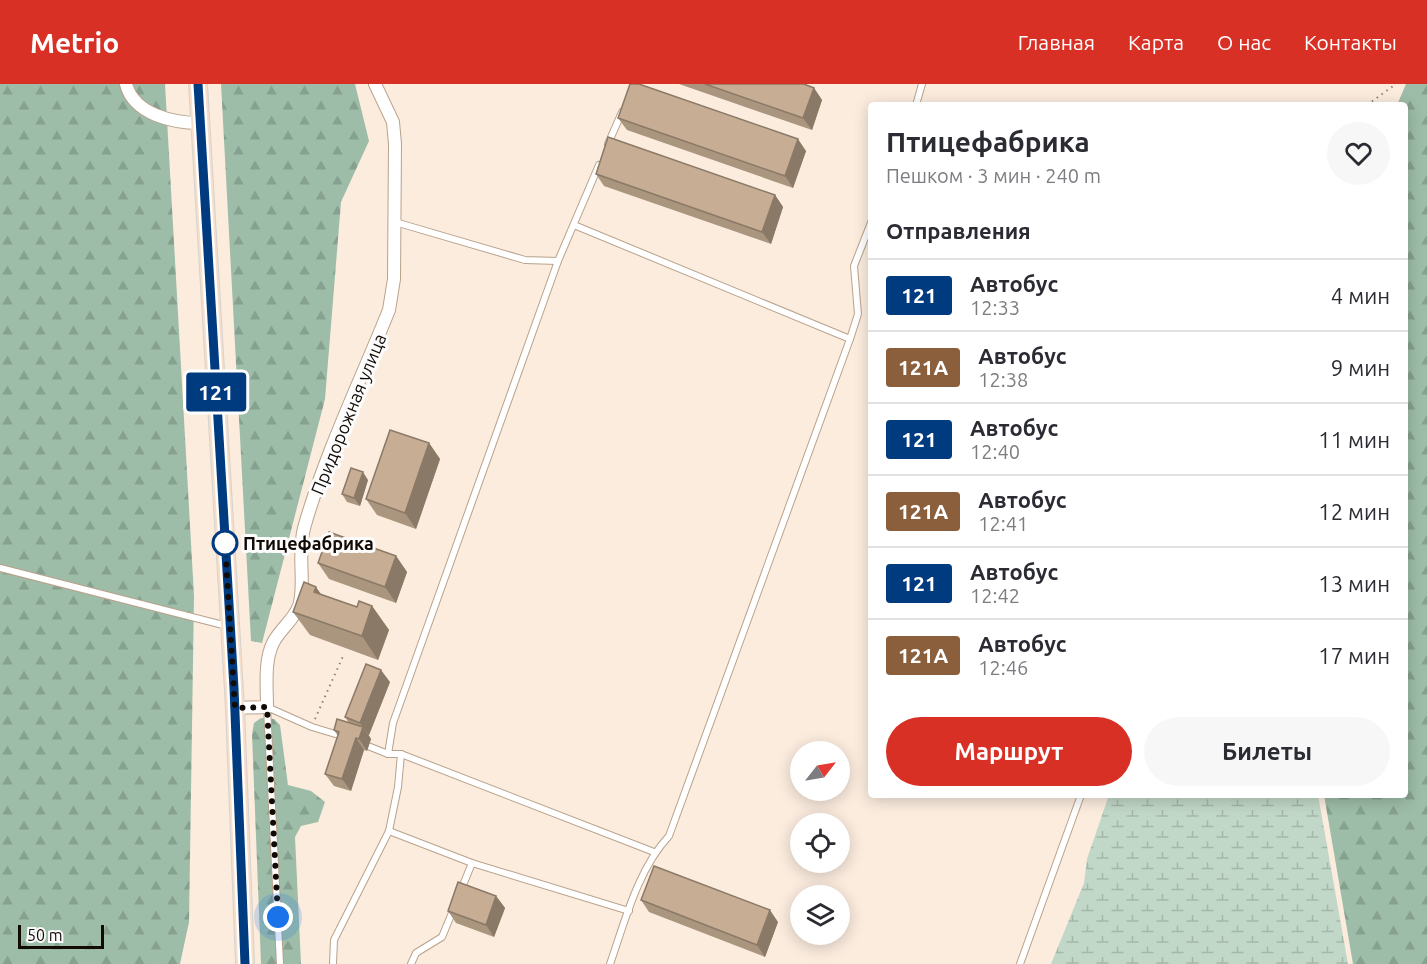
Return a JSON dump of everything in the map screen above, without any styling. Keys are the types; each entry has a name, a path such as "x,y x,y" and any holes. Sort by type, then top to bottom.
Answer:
{"main road":[{"path":"198,84 235,708 245,964"}],"street":[{"path":"126,84 138,102 152,114 182,123 200,123"},
{"name":"Придорожная улица","path":"267,707 268,661 273,644 291,623 299,604 299,556 304,530 318,487 389,310 394,279 393,122 375,84"},
{"path":"235,708 267,707"}],"lane":[{"path":"917,102 922,84"},
{"path":"606,149 624,106"},
{"path":"388,754 393,723 558,261 601,160"},
{"path":"395,222 525,260 558,261"},
{"path":"574,225 850,339"},
{"path":"610,964 628,911 654,852 669,836 850,339 858,314 854,266 868,230"},
{"path":"0,568 230,627"},
{"path":"280,964 267,707 312,727 388,754 401,754 654,852"},
{"path":"333,964 334,940 389,831 398,787 401,754"},
{"path":"1020,964 1080,798"},
{"path":"389,831 472,863 628,911"},
{"path":"411,964 416,952 442,937 472,863"}],"path":[{"path":"1370,102 1396,84"},
{"path":"312,727 344,654"}],"green space":[{"path":"0,84 165,84 194,596 189,922 180,964 0,964"},
{"path":"221,84 355,84 369,141 341,202 325,399 262,643 251,641"},
{"path":"1406,84 1427,84 1427,964 1353,964 1325,798 1408,798 1408,102 1398,102"},
{"path":"261,718 274,719 280,725 288,785 311,791 325,802 318,822 301,826 295,837 301,964 261,964 252,734 254,723"},
{"path":"1108,798 1319,798 1348,964 1051,964 1084,883 1087,859"}],"building":[{"path":"630,84 639,84 798,139 785,176 618,118"},
{"path":"705,84 804,84 814,88 803,118"},
{"path":"608,137 775,195 762,232 596,174"},
{"path":"390,430 429,443 405,513 366,499"},
{"path":"351,468 363,472 354,498 342,494"},
{"path":"329,532 396,556 385,587 318,563"},
{"path":"304,582 316,587 314,592 357,607 359,601 372,606 362,636 293,612"},
{"path":"366,664 381,670 360,723 345,717"},
{"path":"337,719 363,727 359,739 356,738 342,779 325,774 339,732 334,730"},
{"path":"654,866 770,910 757,945 641,900"},
{"path":"458,882 496,896 486,925 448,911"}],"bus line":[{"name":"121","path":"198,84 234,688 245,964"}],"place":[{"name":"Птицефабрика","path":"225,543"}],"route":[{"path":"225,543 235,708 267,707 278,917"}]}
